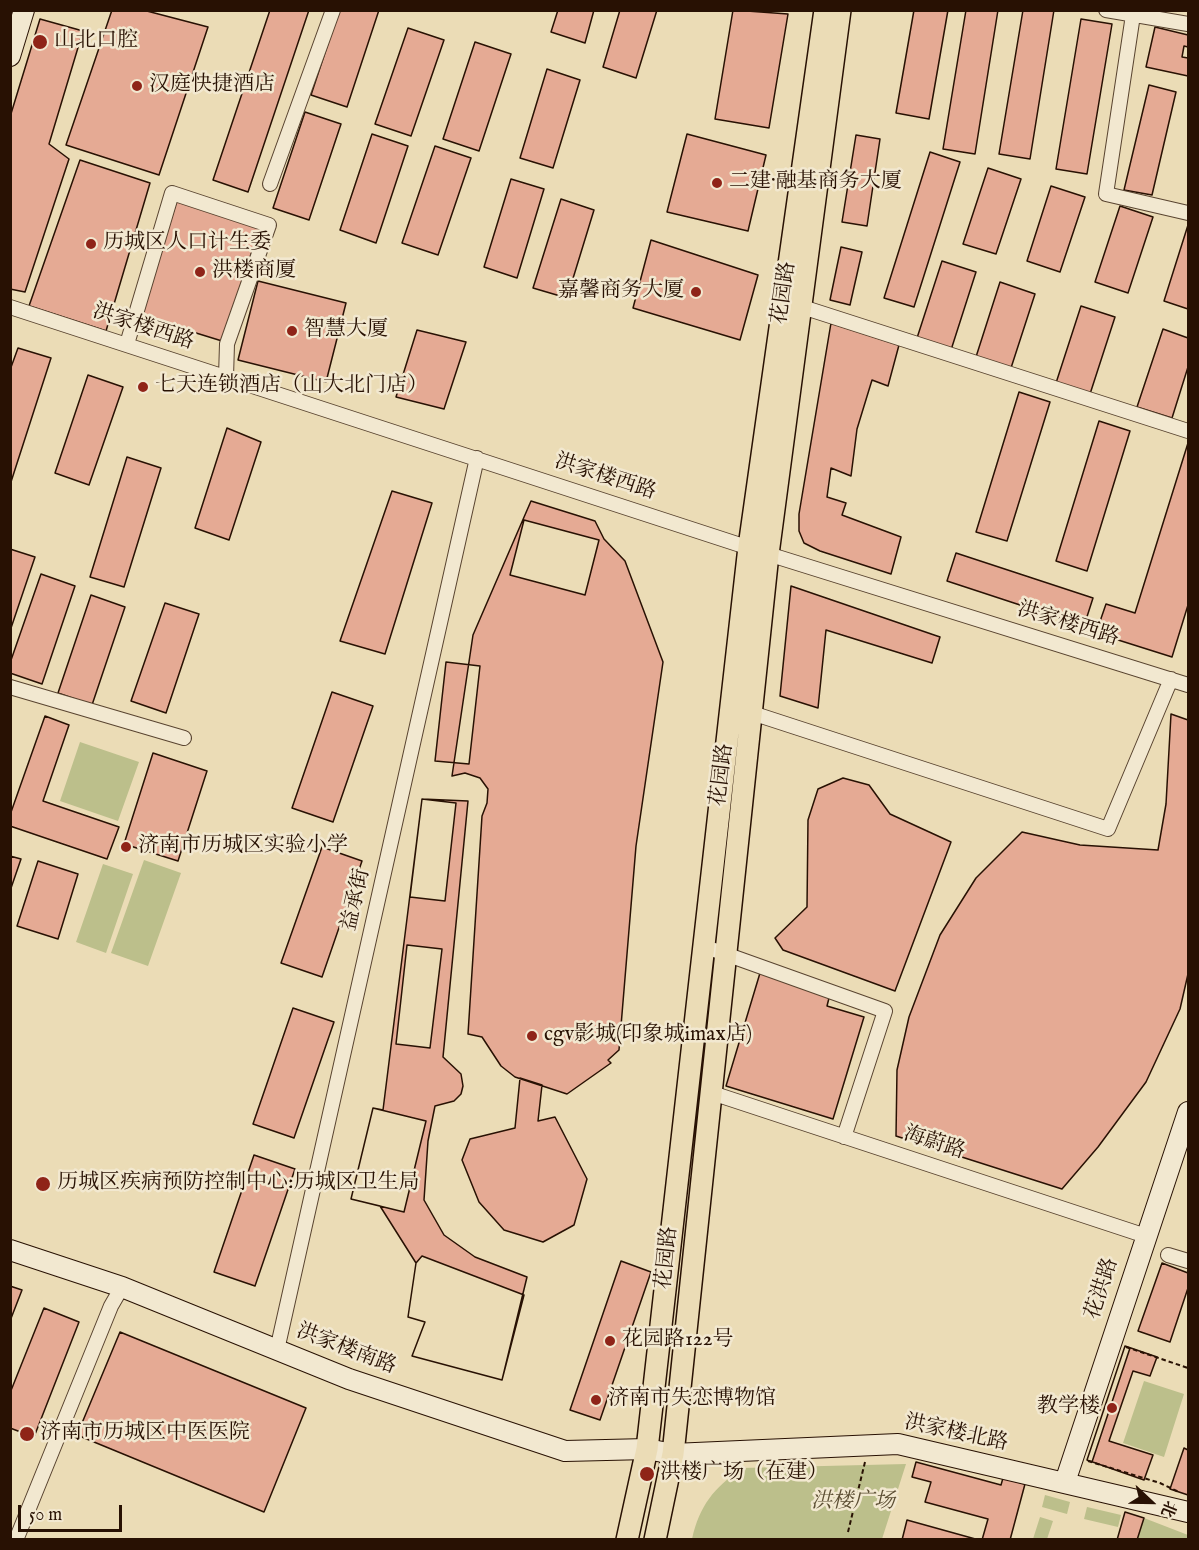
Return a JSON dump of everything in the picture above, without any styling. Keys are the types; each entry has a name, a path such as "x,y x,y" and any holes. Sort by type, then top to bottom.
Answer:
{"main road":[{"name":"花园路","path":"627,1539 647,1449 703,946 792,304 825,10"},
{"name":"花园路","path":"792,304 840,10"},
{"name":"花园路","path":"655,1539 672,1454 709,1092 752,713 759,551"}],"street":[{"path":"10,34 18,10"},
{"path":"10,56 24,10"},
{"path":"270,184 333,10"},
{"path":"1106,10 1188,24"},
{"path":"1133,15 1106,194 1188,213"},
{"path":"127,344 172,194 269,225 227,345 226,377"},
{"path":"792,304 1188,431"},
{"name":"洪家楼西路","path":"10,307 759,551 1188,685"},
{"name":"益承街","path":"277,1350 477,458"},
{"path":"752,713 1108,829 1171,679"},
{"path":"10,687 184,738"},
{"path":"703,946 885,1011 844,1137"},
{"name":"海蔚路","path":"709,1092 1146,1236"},
{"name":"花洪路","path":"1065,1482 1188,1112"},
{"name":"洪家楼南路","path":"10,1250 122,1287 349,1379 565,1451 647,1449 672,1454"},
{"path":"1168,1255 1188,1262"},
{"path":"16,1539 111,1306 122,1287"},
{"name":"洪家楼北路","path":"672,1454 898,1444 1188,1512"}],"path":[{"path":"1125,1346 1188,1368"},
{"path":"848,1532 867,1457"},
{"path":"1087,1460 1160,1483 1188,1495"}],"green space":[{"path":"80,742 139,762 118,821 60,801"},
{"path":"144,860 181,873 148,966 111,953"},
{"path":"103,864 133,874 106,953 76,942"},
{"path":"1144,1381 1184,1394 1164,1457 1123,1443"},
{"name":"洪楼广场","path":"906,1464 882,1539 692,1539 699,1517 709,1499 723,1483 742,1468"},
{"path":"1045,1495 1070,1502 1067,1514 1042,1507"},
{"path":"1087,1507 1121,1515 1118,1527 1084,1519"},
{"path":"1040,1517 1053,1521 1047,1539 1033,1539"},
{"path":"1144,1518 1188,1535 1188,1539 1137,1540"}],"building":[{"name":"汉庭快捷酒店","path":"112,10 143,10 208,27 159,175 66,145"},
{"path":"270,10 309,10 248,192 213,180"},
{"path":"339,10 379,10 347,107 311,95"},
{"path":"558,10 594,10 585,43 551,32"},
{"path":"620,10 657,10 636,78 603,67"},
{"path":"733,10 788,14 769,128 715,119"},
{"path":"914,10 948,10 929,119 896,113"},
{"path":"966,10 998,10 975,154 943,149"},
{"path":"1023,10 1054,10 1030,159 999,154"},
{"path":"40,19 83,31 49,144 69,159 25,292 10,289 10,117"},
{"path":"1081,19 1112,24 1087,174 1056,169"},
{"path":"1155,27 1188,35 1188,47 1184,46 1182,57 1188,58 1188,76 1146,67"},
{"path":"408,28 444,40 411,136 375,124"},
{"path":"475,42 511,54 479,151 443,139"},
{"path":"547,69 580,80 553,168 520,158"},
{"path":"1149,85 1176,92 1152,195 1124,190"},
{"path":"305,112 341,124 309,220 273,208"},
{"path":"372,134 408,146 376,243 340,230"},
{"name":"二建·融基商务大厦","path":"687,134 766,155 748,231 667,212"},
{"path":"856,135 880,139 867,226 842,222"},
{"path":"435,146 471,158 438,255 402,243"},
{"path":"930,152 960,162 914,307 884,298"},
{"name":"历城区人口计生委","path":"80,160 150,183 106,331 29,306"},
{"path":"988,168 1021,179 996,254 963,244"},
{"path":"511,179 544,189 517,278 484,267"},
{"path":"1051,186 1085,197 1060,272 1027,261"},
{"path":"561,199 594,210 567,298 533,288"},
{"name":"洪楼商厦","path":"177,200 260,228 222,341 141,316"},
{"path":"1120,206 1153,217 1128,293 1095,282"},
{"path":"1188,225 1188,309 1164,301"},
{"name":"嘉馨商务大厦","path":"651,240 758,275 740,340 633,308"},
{"path":"841,247 862,252 850,305 830,300"},
{"path":"942,261 976,272 951,350 917,338"},
{"name":"智慧大厦","path":"258,281 346,303 326,382 238,360"},
{"path":"1000,282 1035,294 1010,371 975,360"},
{"path":"1081,306 1115,317 1090,394 1056,383"},
{"path":"831,323 899,345 888,386 872,380 857,429 851,476 831,468 827,497 846,503 842,515 901,537 891,574 820,551 804,543 799,531 799,514"},
{"path":"1163,329 1188,338 1188,367 1172,418 1137,407"},
{"path":"417,330 466,342 444,409 396,397"},
{"path":"18,348 51,358 10,485 10,370"},
{"path":"88,375 123,387 89,485 55,473"},
{"path":"1019,392 1050,402 1007,541 976,532"},
{"path":"1099,421 1130,431 1087,571 1056,561"},
{"path":"227,428 261,442 229,540 195,528"},
{"path":"1188,443 1188,605 1172,657 1096,633 1106,604 1135,613"},
{"path":"127,457 161,468 124,587 90,577"},
{"path":"392,491 432,503 385,654 340,641"},
{"path":"531,501 595,521 604,539 625,561 663,662 636,846 619,1050 608,1060 611,1063 567,1094 515,1077 501,1066 482,1037 468,1034 482,816 487,803 488,789 480,778 465,773 452,776 473,635"},
{"path":"524,520 599,540 585,595 510,575"},
{"path":"10,549 35,557 10,631"},
{"path":"956,553 1093,598 1084,626 947,581"},
{"path":"41,574 75,586 42,684 10,673 10,663"},
{"path":"791,586 940,637 932,663 826,630 818,708 780,696"},
{"path":"91,595 125,607 92,705 58,693"},
{"path":"165,603 199,614 166,713 131,701"},
{"path":"446,662 480,666 469,764 435,761"},
{"path":"332,692 373,706 333,822 292,808"},
{"path":"1171,714 1188,720 1188,974 1180,1009 1146,1082 1098,1147 1062,1189 896,1136 897,1070 909,1017 940,935 976,878 1022,832 1080,845 1158,850 1166,804"},
{"path":"45,716 69,725 43,801 119,827 107,859 10,826 10,815"},
{"path":"153,753 207,771 178,861 124,844"},
{"path":"843,778 869,785 890,814 951,842 895,991 783,950 775,938 807,907 808,820 818,789"},
{"path":"422,799 456,803 445,901 410,897"},
{"path":"422,799 468,801 443,1057 461,1074 463,1086 461,1094 454,1101 435,1106 428,1141 424,1200 444,1235 475,1257 527,1277 502,1380 412,1356 425,1322 408,1317 416,1263 380,1206 351,1199 373,1108 383,1110"},
{"path":"322,847 362,861 322,977 281,963"},
{"path":"10,856 21,859 10,891"},
{"path":"38,861 78,874 58,939 17,926"},
{"path":"407,945 442,949 430,1048 396,1044"},
{"path":"760,973 830,994 827,1006 864,1017 833,1119 726,1086"},
{"path":"293,1008 334,1022 294,1138 253,1124"},
{"path":"520,1078 542,1085 538,1121 555,1117 587,1179 574,1225 543,1242 504,1230 479,1202 462,1160 470,1139 515,1128"},
{"path":"373,1108 426,1121 404,1212 351,1199"},
{"path":"254,1155 295,1169 255,1286 214,1272"},
{"path":"422,1256 524,1295 502,1380 412,1356 425,1322 408,1317 416,1263"},
{"name":"花园路122号","path":"621,1261 651,1272 600,1420 570,1410"},
{"path":"1162,1263 1188,1273 1188,1288 1170,1342 1138,1331"},
{"path":"10,1286 22,1290 10,1321"},
{"path":"44,1308 79,1322 34,1437 10,1428 10,1393"},
{"path":"120,1332 306,1408 264,1512 77,1435"},
{"name":"教学楼","path":"1125,1346 1157,1357 1150,1376 1133,1371 1109,1441 1153,1455 1144,1480 1087,1460"},
{"path":"1125,1346 1130,1348 1092,1462 1087,1460"},
{"path":"1184,1448 1188,1450 1188,1495 1170,1489"},
{"path":"916,1462 1001,1485 1003,1478 1025,1484 1010,1540 982,1540 988,1519 925,1502 931,1482 912,1477"},
{"path":"1125,1512 1144,1518 1137,1540 1117,1540"},
{"path":"907,1520 979,1540 902,1540"}],"place":[{"name":"山北口腔","path":"40,42"},
{"name":"汉庭快捷酒店","path":"137,86"},
{"name":"二建·融基商务大厦","path":"717,183"},
{"name":"历城区人口计生委","path":"91,244"},
{"name":"洪楼商厦","path":"200,272"},
{"name":"嘉馨商务大厦","path":"696,292"},
{"name":"智慧大厦","path":"292,331"},
{"name":"七天连锁酒店（山大北门店）","path":"143,387"},
{"name":"济南市历城区实验小学","path":"126,847"},
{"name":"cgv影城(印象城imax店)","path":"532,1036"},
{"name":"历城区疾病预防控制中心:历城区卫生局","path":"43,1184"},
{"name":"花园路122号","path":"610,1341"},
{"name":"济南市失恋博物馆","path":"596,1400"},
{"name":"教学楼","path":"1112,1408"},
{"name":"济南市历城区中医医院","path":"27,1434"},
{"name":"洪楼广场（在建）","path":"647,1474"}]}
